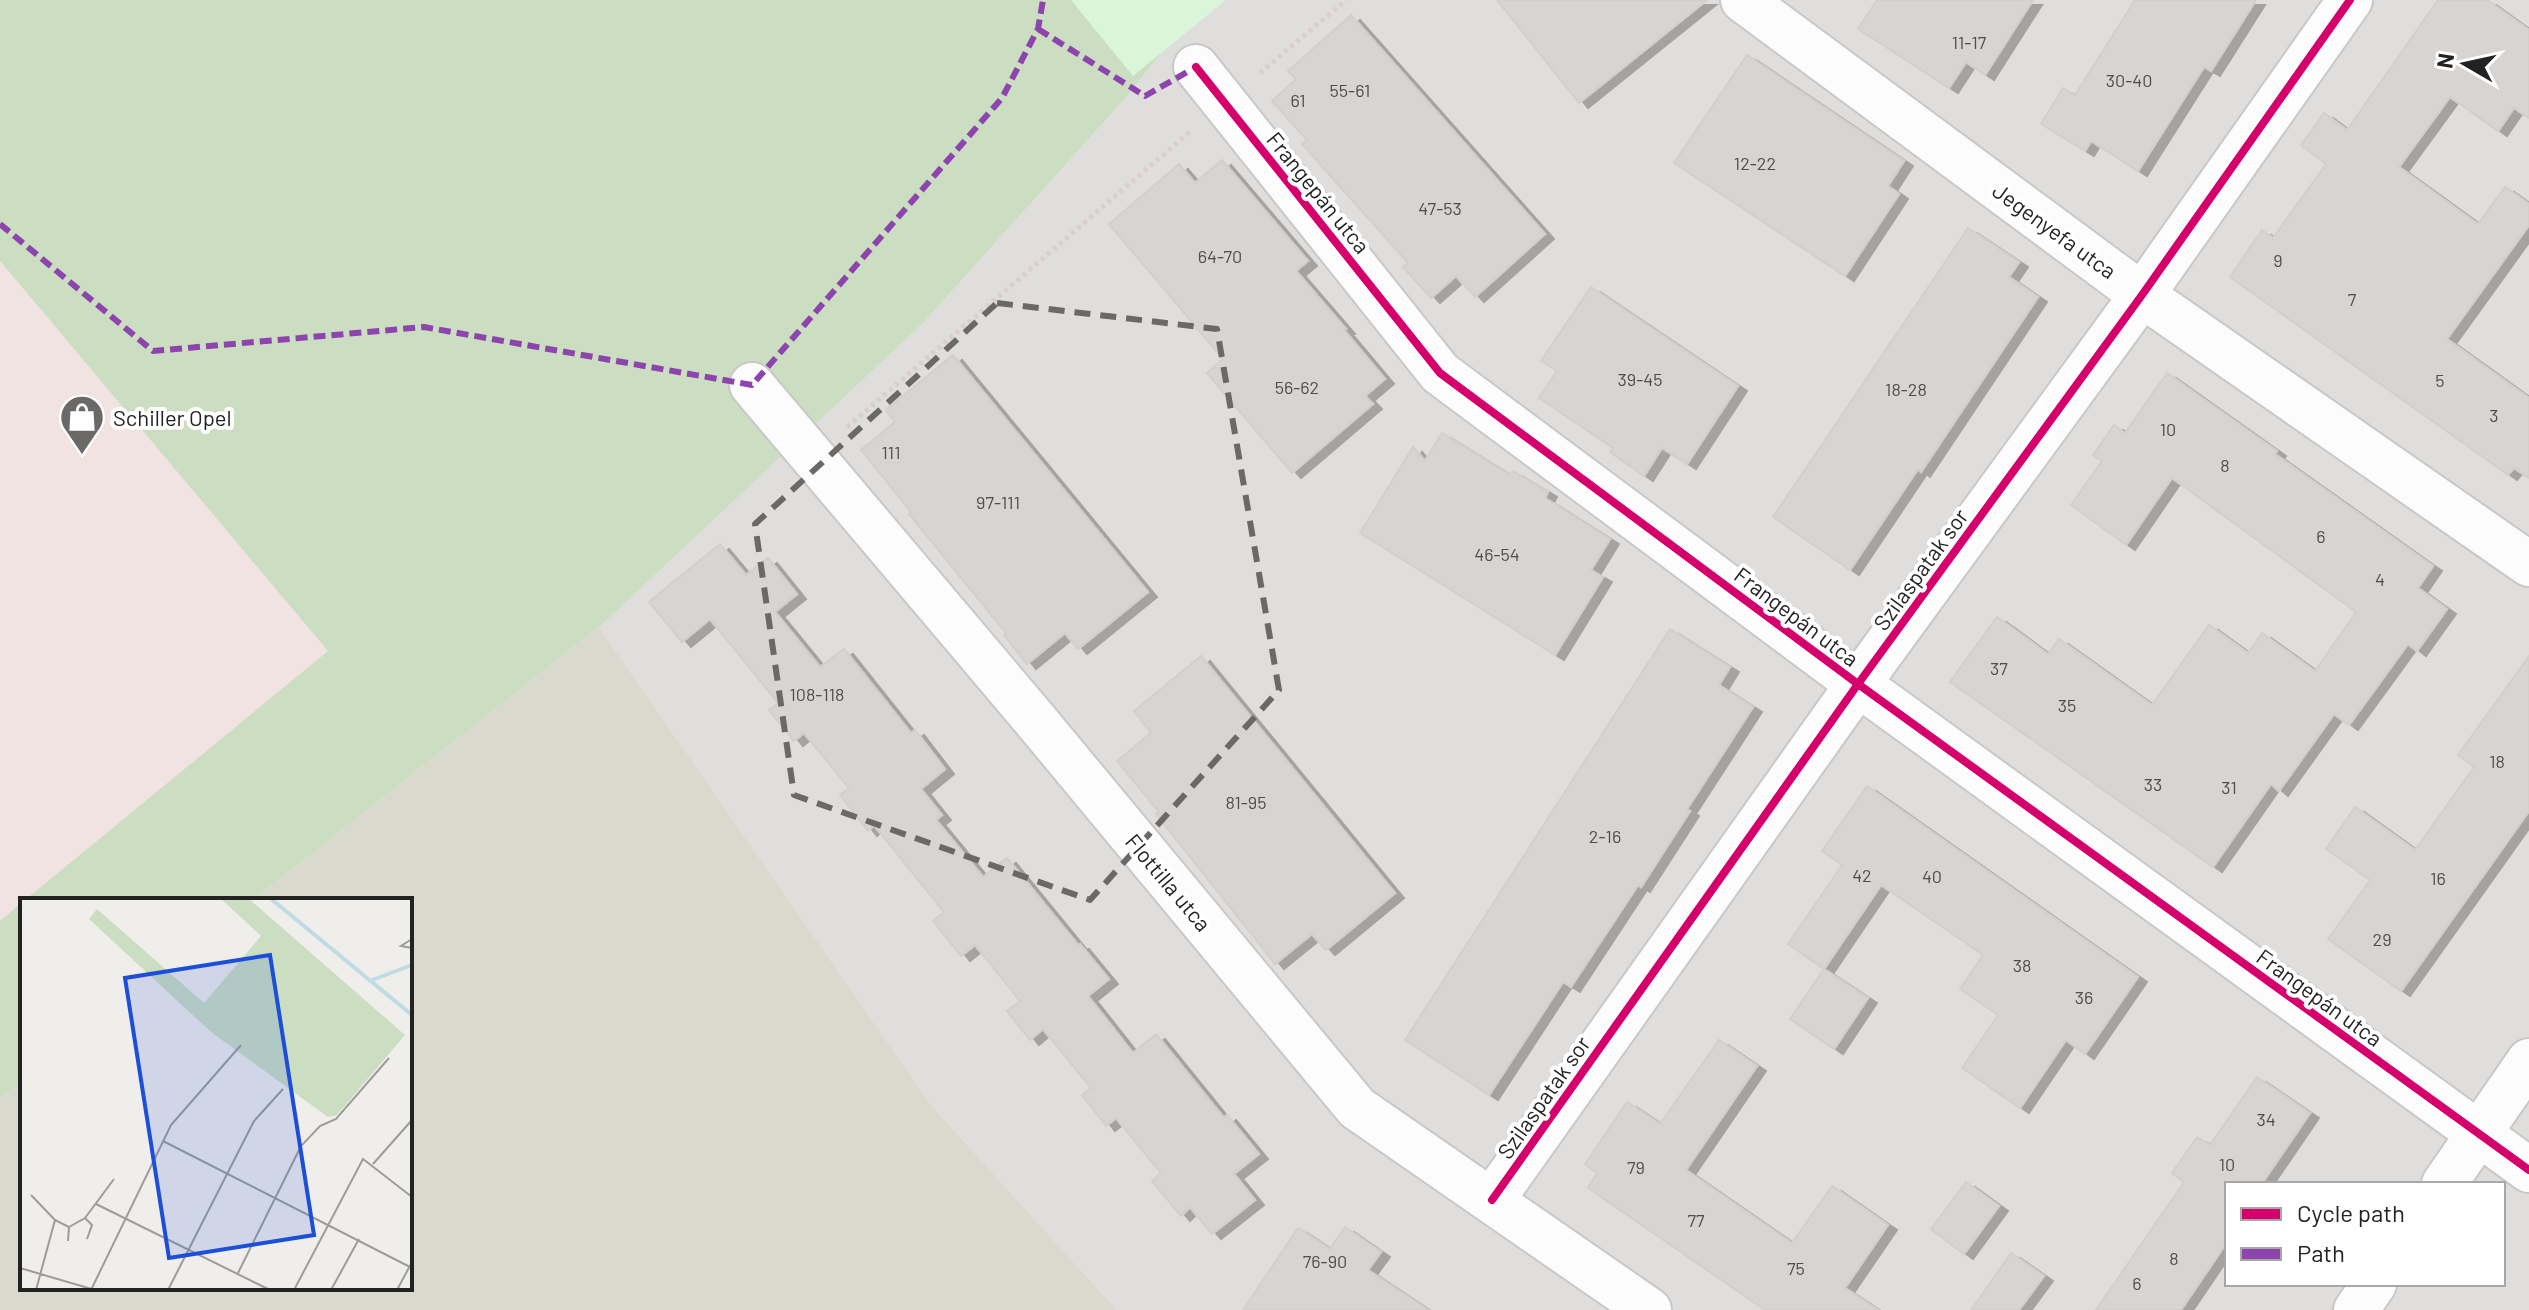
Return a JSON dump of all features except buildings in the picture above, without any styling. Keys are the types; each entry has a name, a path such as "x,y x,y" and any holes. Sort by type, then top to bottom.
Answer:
{"street":[{"name":"Jegenyefa utca","path":"1743,0 2142,295 2529,564"},
{"name":"Szilaspatak sor","path":"1492,1200 2350,0"},
{"name":"Frangepán utca","path":"1196,67 1440,373 1858,684 2529,1170"},
{"name":"Flottilla utca","path":"752,385 1357,1108 1649,1310"},
{"path":"2445,1182 2529,1061"},
{"path":"2356,1310 2373,1286"}],"path":[{"path":"813,456 1346,0"}],"highlighted area":[{"path":"997,303 1217,329 1279,690 1090,900 794,795 755,524"}],"shaded area":[{"path":"1202,0 2529,0 2529,1310 1117,1310 931,1105 599,627 703,526 924,322 1129,94"},
{"name":"Schiller Opel","path":"0,261 329,651 27,898 20,898 20,904 0,921"},
{"path":"599,627 931,1105 1117,1310 0,1310 0,1099 20,1084 20,1290 412,1290 412,898 256,898"}],"green space":[{"path":"0,0 1202,0 1129,94 924,322 599,627 256,898 27,898 328,651 0,261"},
{"path":"1071,0 1226,0 1133,76"},
{"path":"20,904 20,1084 0,1099 0,921"}],"marked path":[{"path":"0,224 153,351 424,327 752,385 1002,98 1038,29 1043,0"},
{"path":"1038,29 1145,96 1196,67"}],"cycle path":[{"path":"1492,1200 2350,0"},
{"path":"1196,67 1440,373 1858,684 2529,1170"}],"place":[{"name":"Schiller Opel","path":"82,456"}]}
